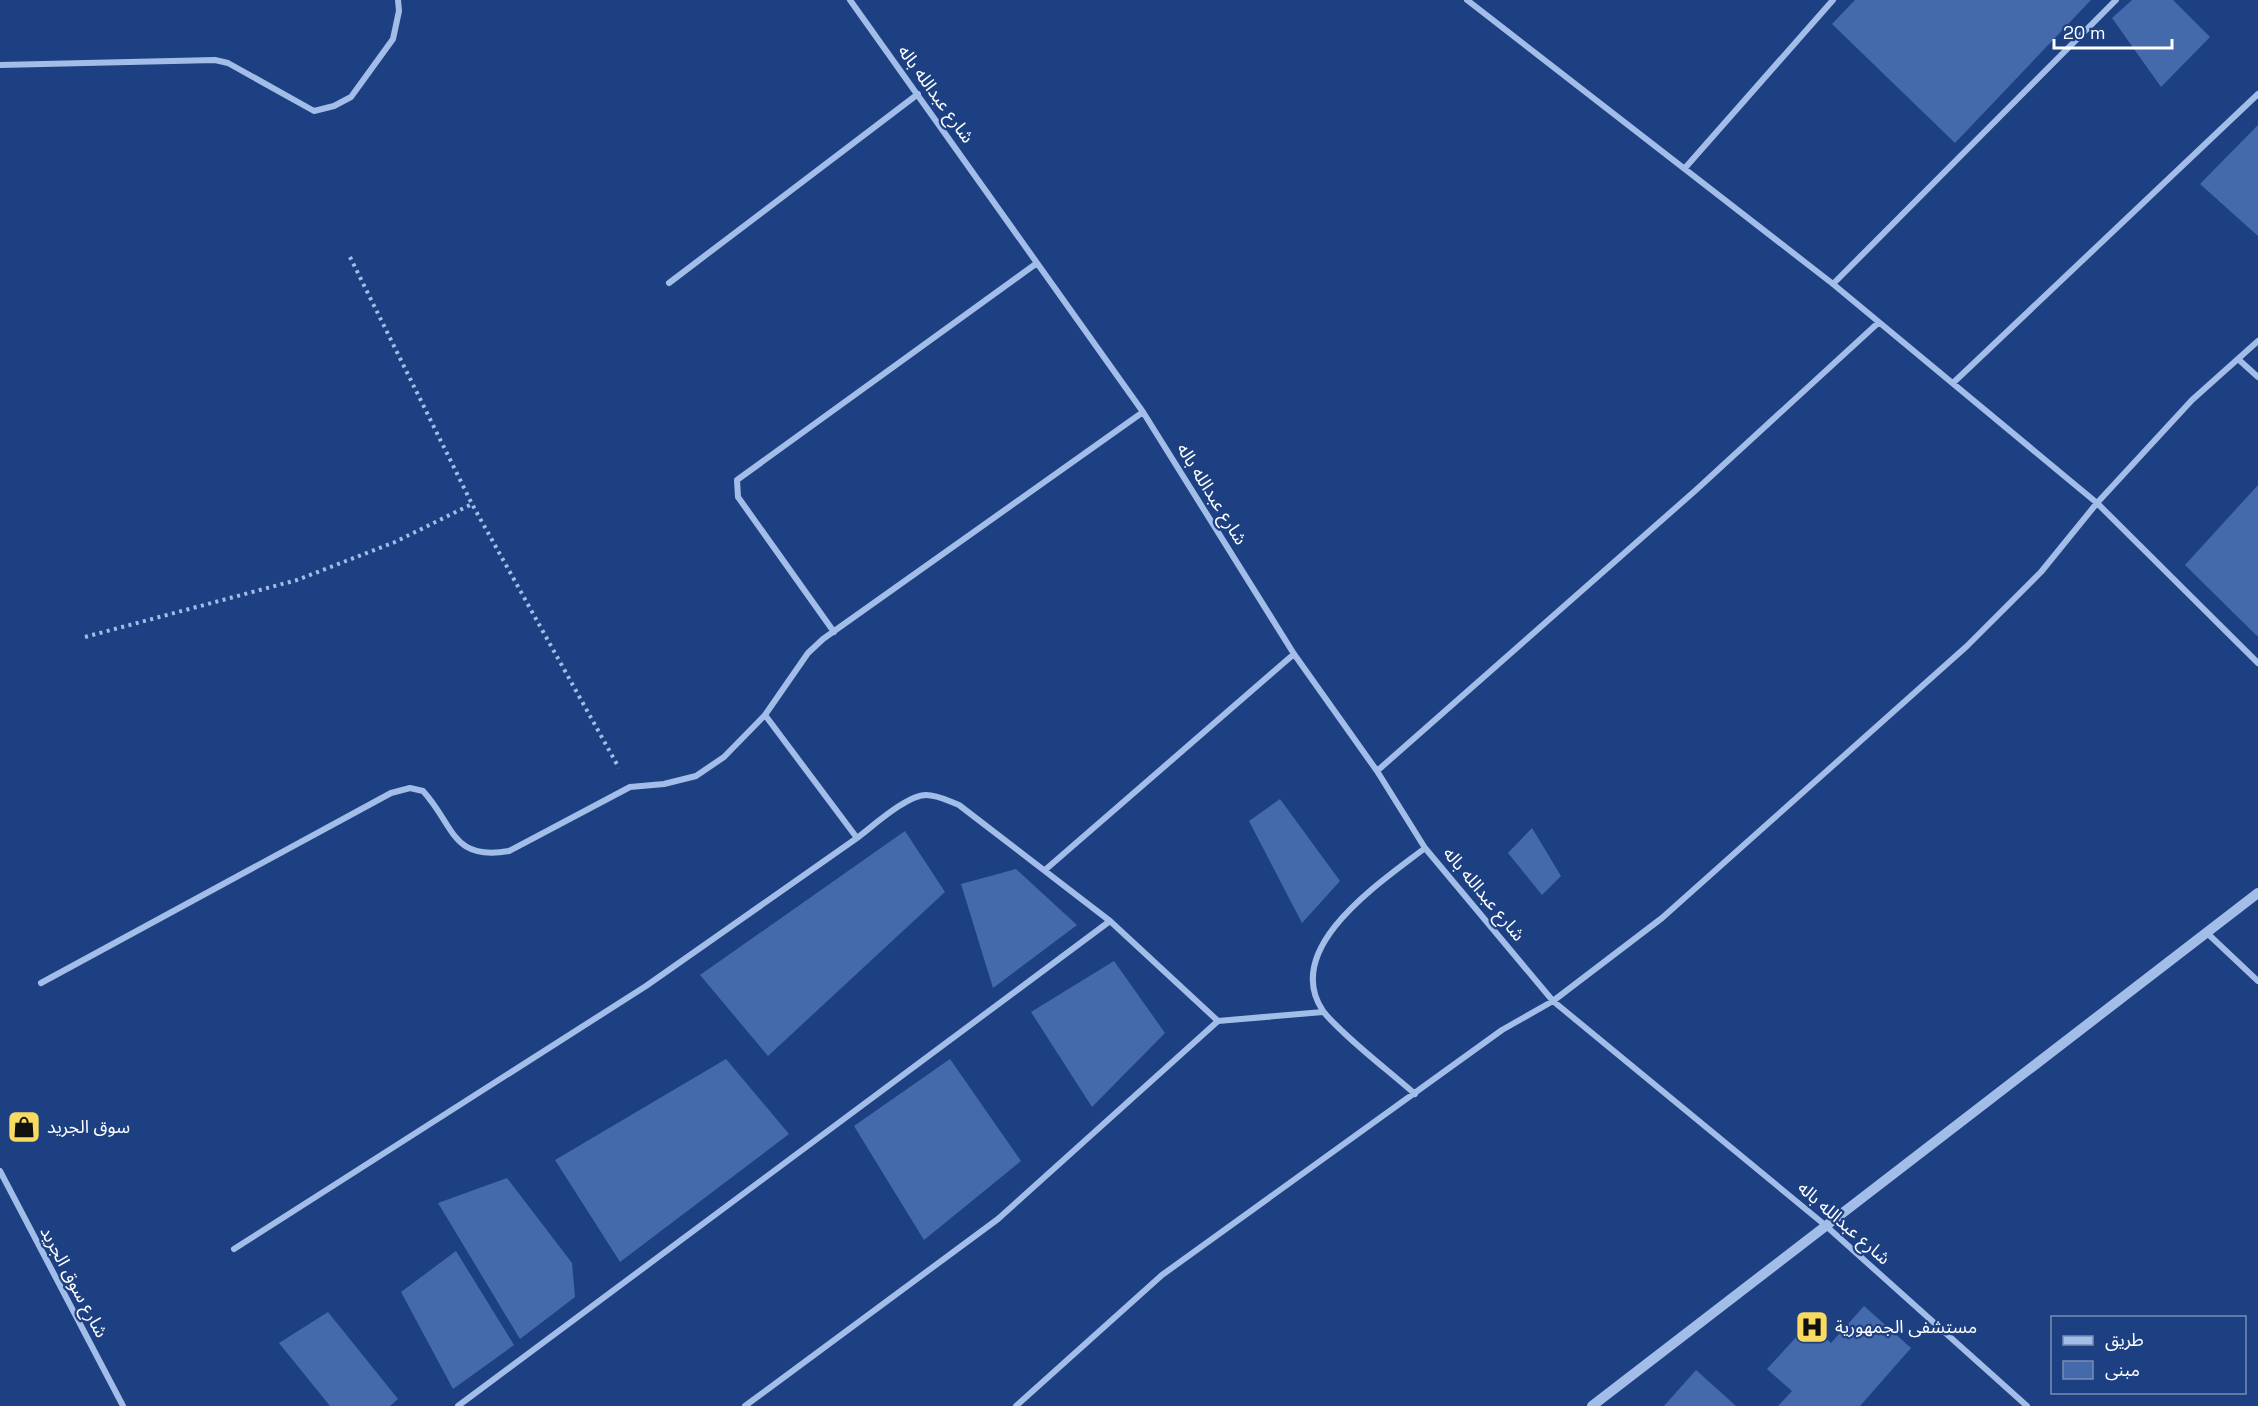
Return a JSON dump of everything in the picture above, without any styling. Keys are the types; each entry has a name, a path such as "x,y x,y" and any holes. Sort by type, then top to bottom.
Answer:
{"street":[{"path":"0,65 215,60 228,63 314,111 334,106 351,97 393,39 399,11 398,0"},
{"name":"شارع عبدالله باله","path":"849,0 1143,412 1294,654 1377,771 1425,848 1553,1001 1825,1225 2027,1406"},
{"path":"1467,0 1833,284 2097,503 2256,658"},
{"path":"1685,168 1833,0"},
{"path":"1833,284 2116,0"},
{"path":"669,283 918,94"},
{"path":"1953,383 2258,94"},
{"path":"834,632 738,497 737,480 1037,263"},
{"path":"1377,771 1696,490 1878,322"},
{"path":"1016,1406 1162,1275 1502,1030 1553,1001 1662,918 1967,646 2041,572 2097,503 2192,400 2258,341"},
{"path":"2238,359 2258,377"},
{"path":"41,984 391,793 410,788 423,791 460,844 488,855 509,851 630,787 664,784 696,776 724,756 765,716 808,652 1143,412"},
{"path":"1045,870 1294,654"},
{"path":"765,716 857,838"},
{"path":"234,1249 646,986 913,798 934,796 959,805 1110,921 1218,1021"},
{"path":"1415,1094 1323,1011 1314,991 1314,970 1335,923 1349,908 1425,848"},
{"path":"1592,1406 2258,893"},
{"path":"458,1406 1110,921"},
{"path":"2207,933 2258,981"},
{"path":"745,1406 998,1219 1218,1021 1323,1011"},
{"name":"شارع سوق الجريد","path":"0,1171 123,1406"}],"path":[{"path":"350,257 472,504 630,787"},
{"path":"85,637 297,580 395,542 472,504"}],"building":[{"path":"1855,0 2091,0 1955,143 1832,24"},
{"path":"2132,0 2173,0 2210,37 2161,87 2112,18"},
{"path":"2258,125 2258,236 2200,184"},
{"path":"2258,485 2258,635 2257,636 2185,565"},
{"path":"1280,799 1340,881 1302,923 1249,821"},
{"path":"1532,828 1561,876 1542,895 1508,853"},
{"path":"905,831 945,892 768,1056 700,975"},
{"path":"1016,869 1077,925 993,988 961,884"},
{"path":"1114,961 1165,1033 1092,1107 1031,1012"},
{"path":"726,1059 789,1134 620,1262 555,1160"},
{"path":"950,1059 1021,1161 924,1240 854,1126"},
{"path":"507,1178 572,1263 575,1297 520,1339 438,1203"},
{"path":"456,1251 514,1345 453,1389 401,1292"},
{"path":"1864,1306 1911,1348 1860,1406 1778,1406 1792,1391 1767,1369 1809,1323 1831,1343"},
{"path":"328,1312 398,1399 390,1406 330,1406 279,1343"},
{"path":"1696,1370 1736,1406 1664,1406"}],"place":[{"name":"سوق الجريد","path":"24,1127"},
{"name":"مستشفى الجمهورية","path":"1812,1327"}]}
